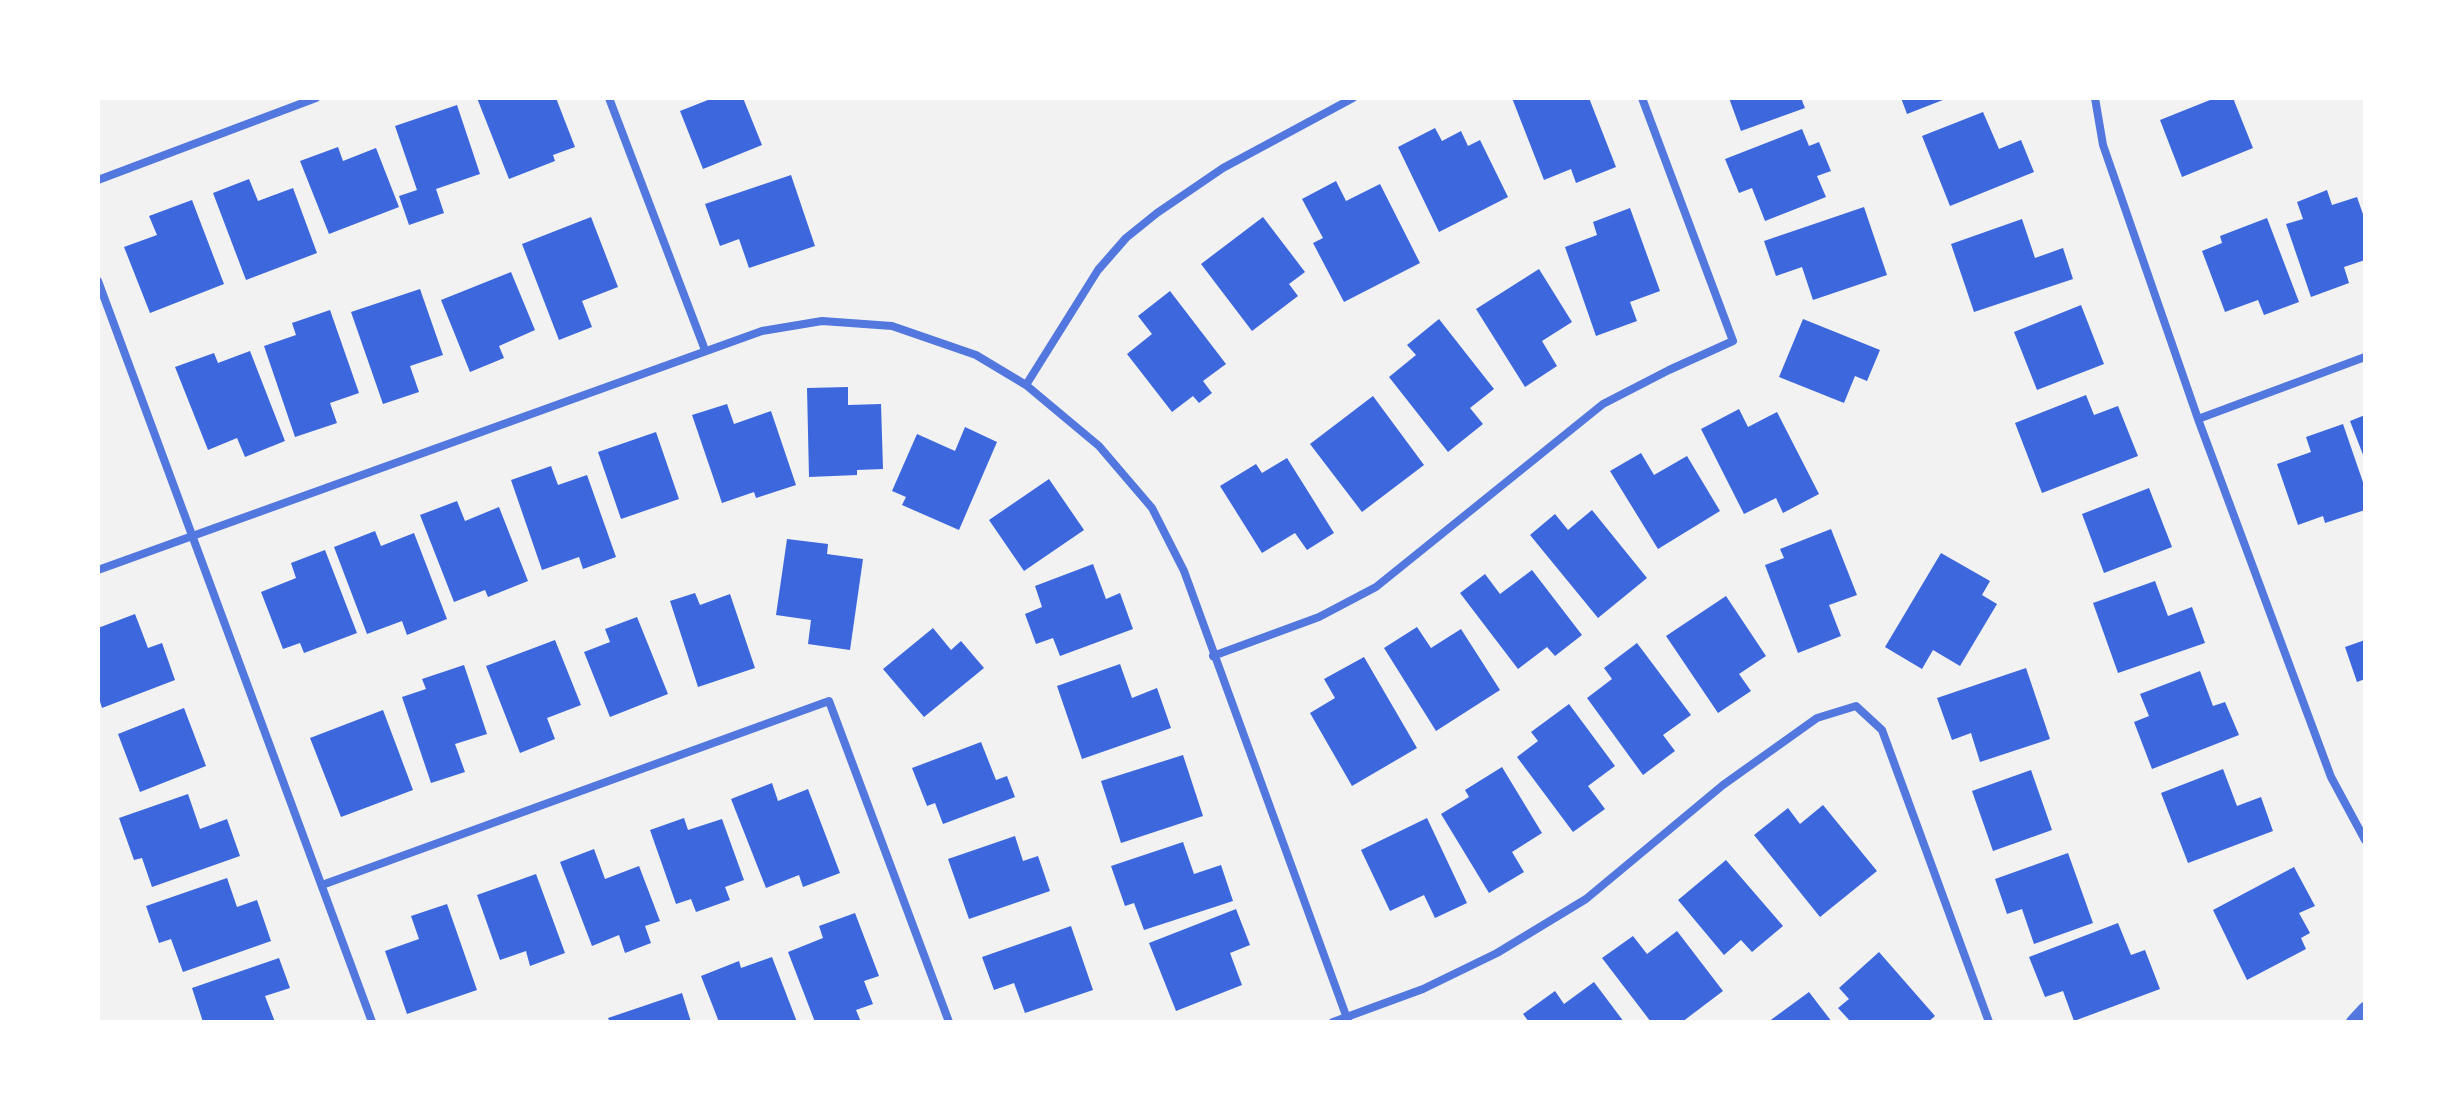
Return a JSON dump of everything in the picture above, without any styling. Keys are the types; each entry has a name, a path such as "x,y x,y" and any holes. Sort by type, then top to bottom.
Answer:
{"street":[{"path":"98,180 316,98"},
{"path":"609,98 705,350"},
{"path":"1026,385 1098,270 1126,238 1223,168 1353,98"},
{"path":"1213,656 1319,617 1376,587 1603,404 1733,341 1642,98"},
{"path":"2095,98 2103,145 2198,419 2331,777 2365,840"},
{"path":"98,281 372,1022"},
{"path":"98,570 762,331 822,321 892,326 976,355 1026,385 1099,446 1152,508 1184,571 1348,1020"},
{"path":"2198,419 2365,357"},
{"path":"322,885 829,701 949,1022"},
{"path":"1333,1022 1348,1020 1423,989 1497,953 1586,899 1723,785 1817,718 1856,706 1882,730 1989,1022"},
{"path":"2353,1022 2365,1009"}],"building":[{"path":"477,98 556,98 575,147 553,155 555,161 509,179"},
{"path":"713,98 743,98 762,145 703,169 680,111"},
{"path":"1512,98 1589,98 1616,167 1576,183 1571,169 1544,180"},
{"path":"1729,98 1801,98 1805,108 1741,131"},
{"path":"1901,98 1948,98 1907,114"},
{"path":"2215,98 2233,98 2253,148 2182,177 2160,120"},
{"path":"457,105 480,174 436,189 444,213 409,225 399,196 417,190 395,126"},
{"path":"1983,112 1999,149 2021,140 2034,172 1950,206 1922,136"},
{"path":"1435,128 1442,141 1461,131 1468,146 1480,140 1508,197 1439,232 1398,147"},
{"path":"1802,129 1809,146 1819,142 1831,171 1817,176 1826,197 1765,221 1752,188 1739,193 1725,159"},
{"path":"338,147 343,161 376,148 399,207 329,234 300,161"},
{"path":"791,175 815,246 749,268 739,239 720,246 705,204"},
{"path":"249,179 258,201 293,188 317,253 246,280 213,193"},
{"path":"1336,181 1346,201 1380,184 1420,263 1344,302 1313,243 1323,238 1302,199"},
{"path":"2327,190 2332,205 2357,197 2365,220 2365,260 2344,267 2349,283 2311,297 2286,224 2303,219 2297,202"},
{"path":"192,200 224,284 150,313 124,247 157,235 149,216"},
{"path":"1864,207 1887,275 1813,300 1802,267 1776,276 1764,241"},
{"path":"1630,208 1660,291 1630,302 1637,321 1596,336 1565,247 1597,235 1593,222"},
{"path":"591,217 618,287 582,301 592,327 559,340 522,244"},
{"path":"1263,217 1305,272 1289,284 1298,296 1252,331 1201,264"},
{"path":"2267,218 2299,302 2264,315 2258,300 2225,312 2202,251 2222,243 2220,236"},
{"path":"2022,219 2035,258 2063,248 2073,279 1974,312 1951,244"},
{"path":"1539,269 1572,322 1542,341 1557,366 1525,387 1476,309"},
{"path":"511,272 535,330 499,346 504,358 470,372 441,300"},
{"path":"420,289 443,355 410,366 419,392 383,404 351,312"},
{"path":"1170,291 1226,364 1203,381 1212,393 1199,403 1193,396 1172,412 1127,354 1152,334 1138,316"},
{"path":"2081,305 2104,364 2037,390 2014,332"},
{"path":"330,310 359,393 330,403 337,423 295,437 264,346 296,335 292,323"},
{"path":"1439,319 1494,389 1470,408 1483,424 1448,452 1389,377 1416,355 1407,345"},
{"path":"1803,319 1880,350 1867,381 1855,376 1844,403 1779,377"},
{"path":"250,351 285,441 245,457 237,438 208,450 175,367 214,353 218,363"},
{"path":"848,387 848,405 881,404 883,469 857,470 857,475 809,477 807,388"},
{"path":"2086,395 2094,415 2118,406 2138,456 2042,493 2015,423"},
{"path":"1373,396 1424,465 1362,512 1310,444"},
{"path":"727,404 734,424 771,411 796,485 756,498 754,492 722,503 692,415"},
{"path":"1739,409 1748,427 1777,412 1819,494 1783,513 1776,498 1744,514 1701,429"},
{"path":"2365,415 2365,460 2350,421"},
{"path":"2343,424 2365,488 2365,510 2325,523 2323,516 2298,525 2277,464 2311,452 2306,437"},
{"path":"965,427 997,442 959,530 902,505 906,497 892,491 917,434 955,451"},
{"path":"656,432 679,499 621,519 598,452"},
{"path":"1641,453 1654,475 1687,456 1720,511 1658,549 1610,471"},
{"path":"1287,458 1334,533 1307,550 1295,533 1262,553 1220,486 1256,464 1262,473"},
{"path":"551,466 558,485 587,475 616,557 583,569 579,557 542,570 511,480"},
{"path":"1049,479 1084,530 1024,571 989,520"},
{"path":"2149,488 2172,547 2104,573 2082,514"},
{"path":"457,501 465,521 499,507 528,581 488,597 485,590 454,602 420,515"},
{"path":"1592,510 1647,578 1598,618 1530,535 1555,514 1568,530"},
{"path":"1831,529 1857,595 1829,605 1841,636 1798,653 1765,565 1784,558 1780,549"},
{"path":"375,531 381,546 414,533 447,619 407,635 402,621 367,634 334,547"},
{"path":"787,539 828,544 827,554 863,559 850,650 808,644 811,620 776,615"},
{"path":"325,550 357,633 304,653 300,643 283,649 261,592 296,578 291,563"},
{"path":"1941,553 1990,581 1982,595 1997,604 1960,666 1933,650 1922,669 1885,647"},
{"path":"1093,564 1106,599 1120,593 1133,629 1060,656 1053,638 1036,644 1025,614 1042,607 1035,586"},
{"path":"1532,570 1582,635 1555,656 1547,647 1518,669 1460,593 1485,574 1500,594"},
{"path":"2155,581 2168,616 2192,607 2205,643 2118,673 2093,603"},
{"path":"695,593 700,605 730,594 755,668 698,687 670,601"},
{"path":"1726,596 1766,656 1739,674 1751,691 1718,713 1666,636"},
{"path":"135,614 148,648 162,643 175,680 102,708 98,695 98,628"},
{"path":"637,617 668,694 610,717 584,652 610,642 605,629"},
{"path":"1417,627 1431,648 1461,629 1500,690 1436,731 1384,648"},
{"path":"933,628 951,650 961,641 984,668 924,717 883,669"},
{"path":"555,640 581,705 547,718 555,739 520,753 486,666"},
{"path":"2365,640 2365,679 2357,682 2345,647"},
{"path":"1637,643 1691,715 1663,735 1675,751 1643,775 1587,698 1612,679 1604,668"},
{"path":"1364,657 1417,748 1352,786 1310,713 1335,698 1324,679"},
{"path":"1120,664 1132,698 1157,688 1171,728 1082,759 1057,686"},
{"path":"464,665 487,734 455,744 465,772 431,783 402,697 426,689 422,679"},
{"path":"2026,668 2050,739 1980,762 1971,733 1952,740 1937,698"},
{"path":"2200,671 2213,706 2225,702 2239,735 2152,769 2134,722 2149,716 2140,694"},
{"path":"1569,704 1615,766 1588,786 1605,809 1573,832 1517,757 1538,741 1531,732"},
{"path":"184,708 206,766 140,792 118,734"},
{"path":"383,710 413,790 341,817 310,738"},
{"path":"981,742 996,780 1007,776 1015,797 943,824 935,803 927,806 912,768"},
{"path":"1183,755 1203,816 1121,843 1101,781"},
{"path":"1502,767 1542,833 1512,852 1524,872 1489,893 1441,814 1469,797 1465,790"},
{"path":"2223,769 2237,806 2261,797 2273,831 2188,863 2161,793"},
{"path":"2031,770 2052,830 1993,851 1972,791"},
{"path":"772,783 778,801 808,789 840,873 803,887 799,875 766,888 731,799"},
{"path":"188,794 200,829 227,819 240,856 152,887 142,858 134,860 119,818"},
{"path":"1823,805 1877,871 1820,917 1754,835 1788,808 1800,824"},
{"path":"684,818 688,830 722,819 744,880 725,887 730,900 696,912 691,899 676,904 650,830"},
{"path":"1427,818 1467,903 1435,918 1424,895 1390,911 1361,850"},
{"path":"1015,836 1023,861 1038,856 1050,891 969,919 948,859"},
{"path":"1183,842 1194,874 1221,865 1233,901 1144,930 1134,903 1125,906 1111,866"},
{"path":"594,849 605,879 639,866 660,921 645,926 651,943 625,953 619,935 592,946 560,862"},
{"path":"2068,853 2093,923 2034,944 2022,909 2007,914 1995,879"},
{"path":"1726,860 1783,926 1752,952 1741,940 1724,955 1678,900"},
{"path":"2294,867 2315,906 2299,913 2310,933 2301,938 2306,949 2247,980 2213,910"},
{"path":"536,874 565,953 530,966 526,951 500,960 477,895"},
{"path":"227,878 237,907 257,900 271,941 183,972 171,939 159,943 146,906"},
{"path":"447,904 477,990 407,1014 385,951 419,939 411,916"},
{"path":"1236,909 1250,945 1230,953 1242,985 1176,1011 1149,943"},
{"path":"855,913 879,976 864,981 873,1004 856,1010 861,1022 815,1022 788,952 823,938 819,926"},
{"path":"2118,923 2131,955 2145,950 2160,989 2074,1021 2063,991 2045,997 2029,957"},
{"path":"1071,926 1093,990 1025,1013 1014,983 994,990 982,957"},
{"path":"1677,931 1723,991 1682,1022 1651,1022 1602,958 1633,936 1647,954"},
{"path":"1879,952 1935,1016 1928,1022 1851,1022 1838,1008 1849,999 1839,988"},
{"path":"772,957 797,1022 719,1022 701,976 739,961 741,968"},
{"path":"279,958 290,988 265,996 275,1022 203,1022 192,988"},
{"path":"1594,982 1624,1022 1529,1022 1523,1014 1555,991 1564,1004"},
{"path":"1809,992 1832,1022 1768,1022"},
{"path":"682,993 691,1022 610,1022 608,1018"}]}
